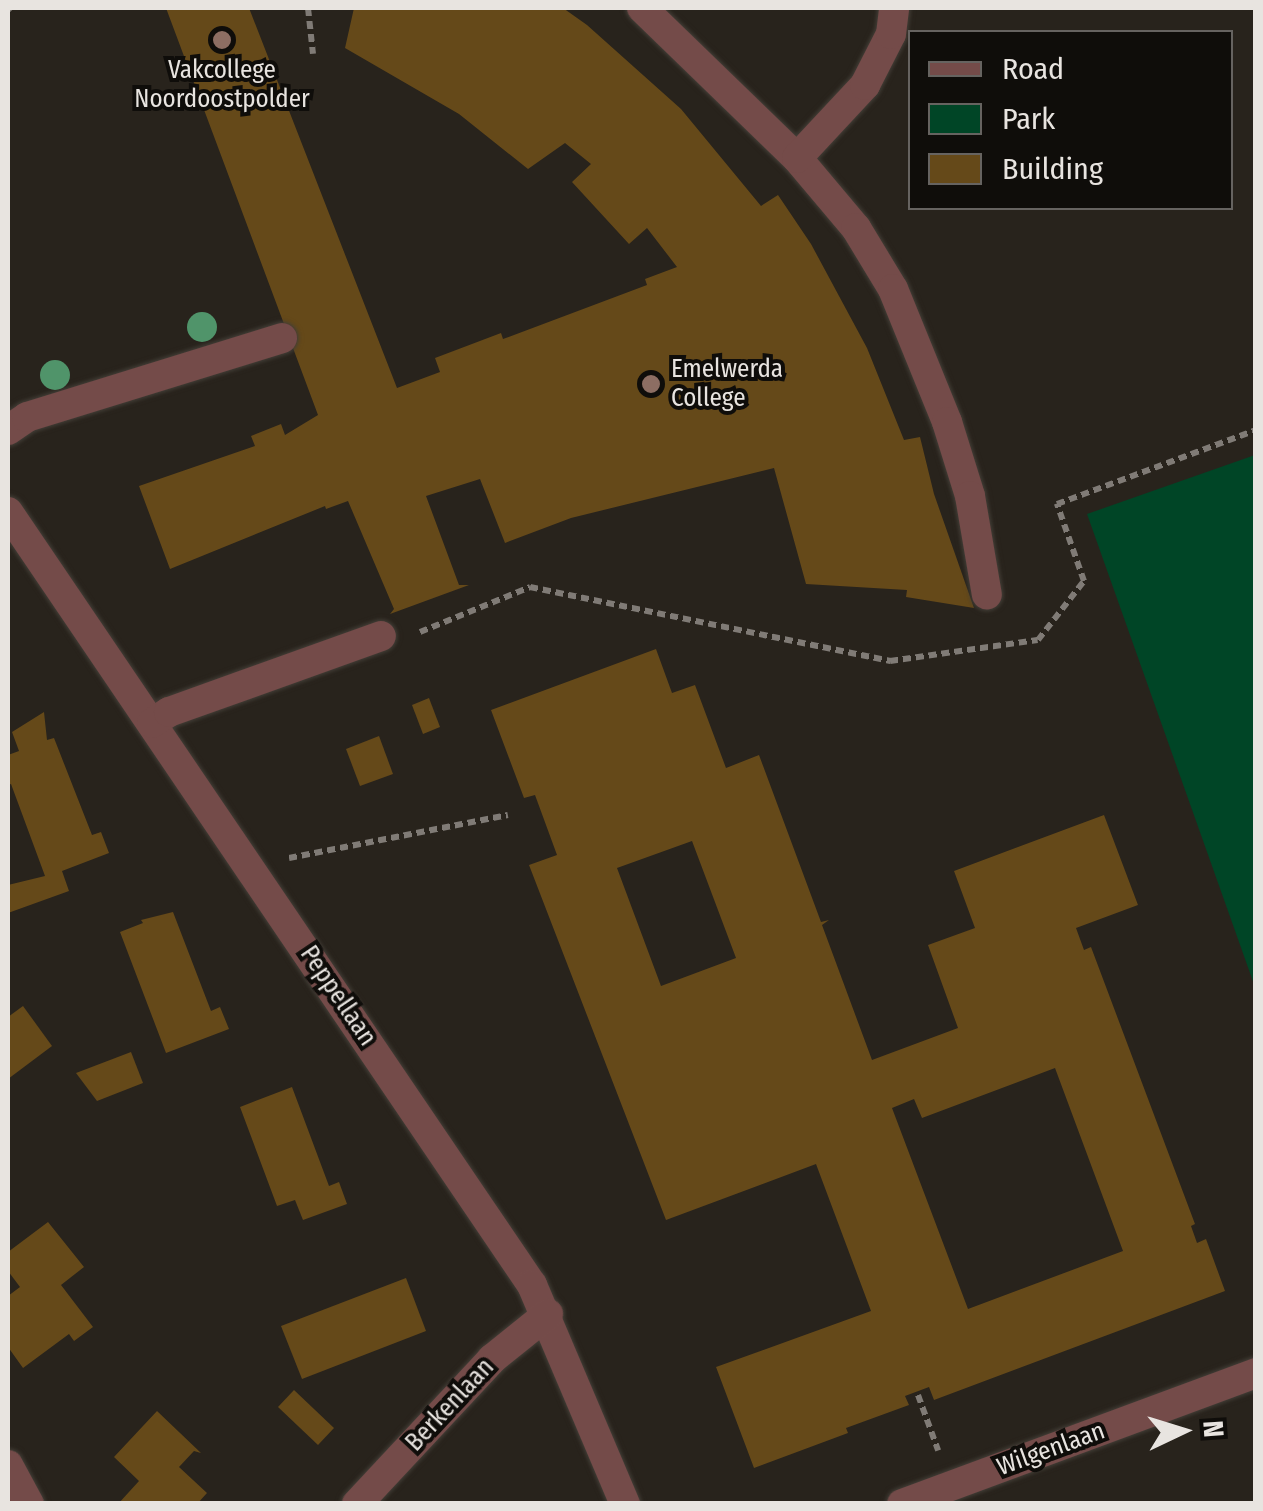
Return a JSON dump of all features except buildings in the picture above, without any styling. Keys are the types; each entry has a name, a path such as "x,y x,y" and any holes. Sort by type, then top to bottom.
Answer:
{"street":[{"path":"642,8 739,97 797,158 856,228 893,289 923,355 970,496 988,594"},
{"path":"797,158 865,85 891,34 894,8"},
{"path":"8,430 26,417 282,338"},
{"name":"Peppellaan","path":"8,512 548,1314 625,1504"},
{"path":"152,723 169,712 381,636"},
{"name":"Berkenlaan","path":"357,1504 492,1359 548,1314"},
{"name":"Wilgenlaan","path":"902,1504 1255,1376"},
{"path":"8,1465 29,1504"}],"path":[{"path":"308,8 314,54"},
{"path":"381,636 396,641 530,587 890,661 1038,640 1084,582 1057,504 1256,430"},
{"path":"294,857 508,815"},
{"path":"918,1395 944,1466"}],"green space":[{"path":"1256,455 1255,987 1087,514"}],"place":[{"name":"Vakcollege Noordoostpolder","path":"222,40"},
{"name":"Emelwerda College","path":"651,384"}]}
